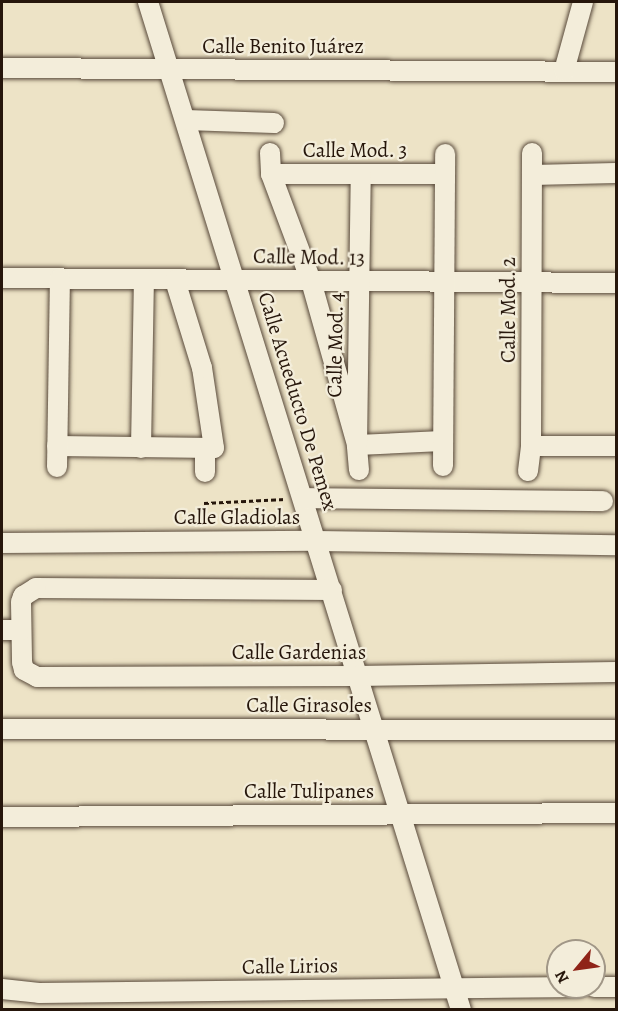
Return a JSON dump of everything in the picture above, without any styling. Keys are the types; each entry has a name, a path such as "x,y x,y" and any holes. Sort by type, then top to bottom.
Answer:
{"street":[{"name":"Calle Acueducto De Pemex","path":"148,2 237,280 357,676 455,988"},
{"path":"564,71 583,2"},
{"name":"Calle Benito Juárez","path":"2,68 616,72"},
{"path":"186,120 274,123"},
{"path":"270,153 271,174 311,281 357,444 359,470"},
{"name":"Calle Mod. 2","path":"528,471 531,446 532,153"},
{"path":"443,466 446,154"},
{"path":"532,175 616,172"},
{"name":"Calle Mod. 3","path":"271,174 445,174"},
{"name":"Calle Mod. 4","path":"357,444 361,174"},
{"name":"Calle Mod. 13","path":"2,278 616,283"},
{"path":"57,467 60,279"},
{"path":"141,448 144,279"},
{"path":"175,280 202,368 209,448 205,472"},
{"path":"357,444 442,441"},
{"path":"57,446 209,448"},
{"path":"531,446 616,446"},
{"path":"303,498 603,501"},
{"name":"Calle Gladiolas","path":"2,543 316,541 616,545"},
{"name":"Calle Gardenias","path":"332,590 36,588 23,596 11,630 24,670 38,677 616,672"},
{"name":"Calle Girasoles","path":"2,729 616,730"},
{"name":"Calle Tulipanes","path":"2,817 616,813"},
{"name":"Calle Lirios","path":"2,989 39,993 546,987"},
{"path":"455,988 461,1010"}],"path":[{"path":"204,503 303,498"}]}
